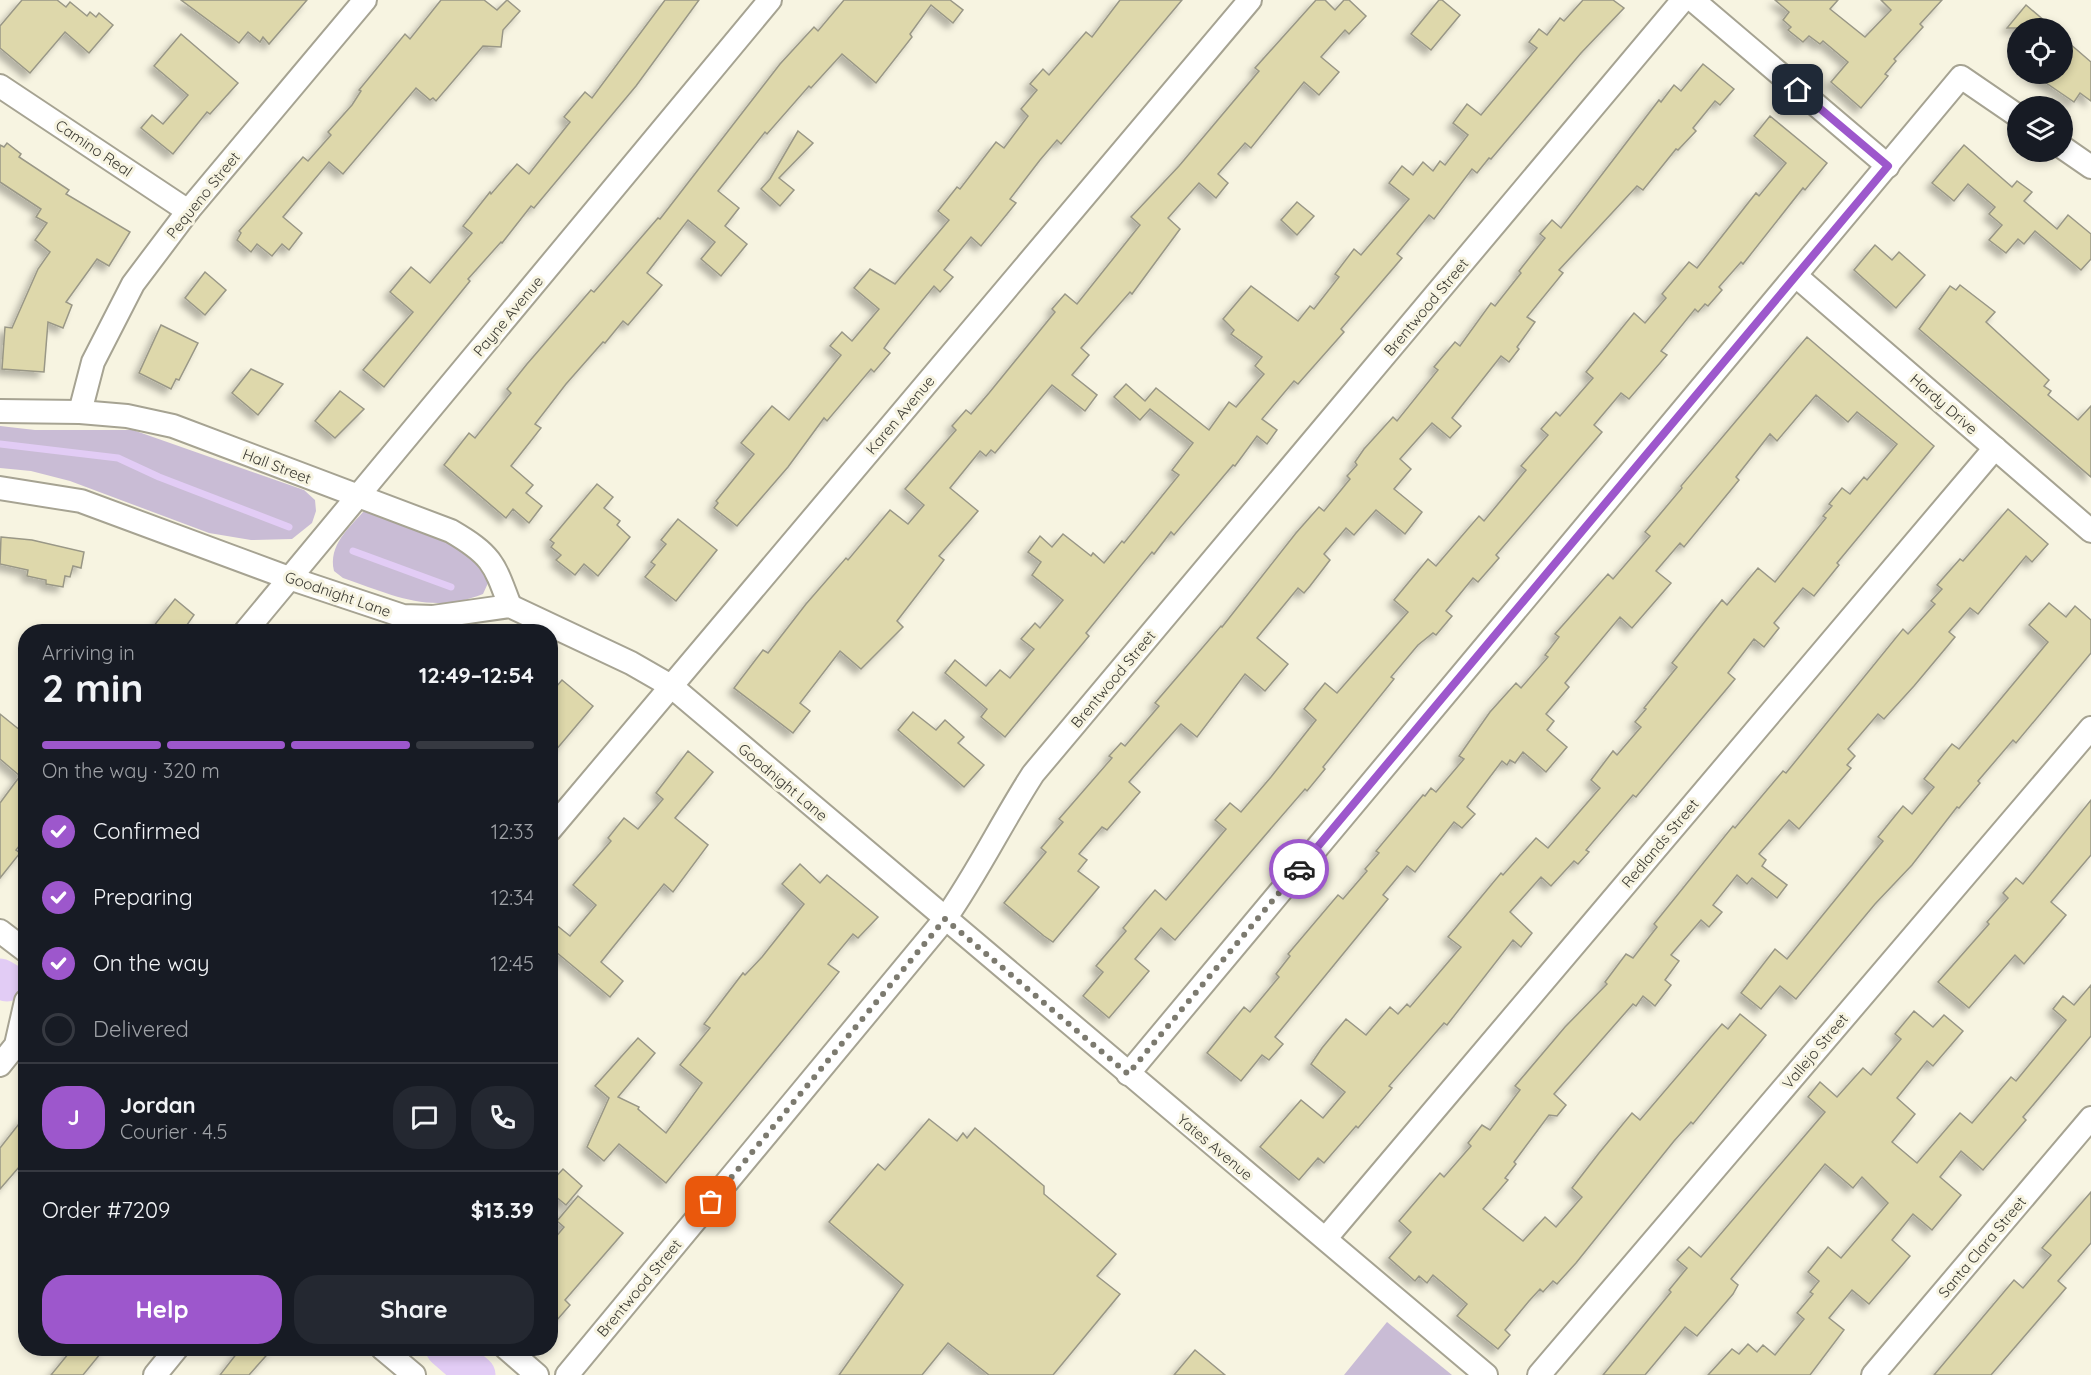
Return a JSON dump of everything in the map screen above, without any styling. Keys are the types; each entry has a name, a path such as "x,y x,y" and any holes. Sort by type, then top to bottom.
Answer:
{"street":[{"name":"Pequeno Street","path":"80,412 93,362 111,322 133,284 188,211 365,0"},
{"name":"Payne Avenue","path":"251,624 770,0"},
{"name":"Karen Avenue","path":"558,820 1250,0"},
{"name":"Brentwood Street","path":"567,1375 945,919 986,857 1012,806 1033,774 1683,0"},
{"path":"1693,0 1888,166"},
{"path":"1128,1074 1961,77 2007,108"},
{"name":"Camino Real","path":"0,86 188,211"},
{"path":"2073,155 2091,167"},
{"name":"Hardy Drive","path":"1796,276 2091,531"},
{"name":"Hall Street","path":"0,411 80,412 127,416 173,426 451,531 481,549 498,572 510,606"},
{"name":"Redlands Street","path":"1326,1239 1995,448"},
{"name":"Goodnight Lane","path":"0,488 81,501 288,578 402,616 434,617 510,606 548,624"},
{"name":"Goodnight Lane","path":"558,629 631,663 671,686 945,919"},
{"name":"Vallejo Street","path":"1539,1375 2091,728"},
{"name":"Yates Avenue","path":"945,919 1485,1375"},
{"path":"0,931 18,945"},
{"path":"0,1065 14,1043"},
{"name":"Santa Clara Street","path":"1873,1375 2091,1118"},
{"path":"155,1375 170,1356"},
{"path":"391,1356 414,1375"},
{"path":"515,1356 537,1375"}],"shaded area":[{"path":"0,426 35,430 133,430 304,490 315,500 316,511 312,523 292,539 251,540 209,533 70,481 31,471 0,468"},
{"path":"365,510 418,528 453,544 479,567 488,583 483,594 446,603 429,603 395,596 343,578 334,571 334,553 341,538"},
{"path":"1387,1322 1452,1375 1344,1375"}],"building":[{"path":"22,0 57,0 66,7 70,2 87,16 90,12 96,17 99,13 113,25 89,53 65,32 30,73 0,48 0,26"},
{"path":"181,0 307,0 269,44 263,37 260,42 248,32 239,43"},
{"path":"441,0 484,0 497,10 507,0 520,11 503,30 501,47 483,46 436,101 433,98 430,100 416,88 343,174 329,162 283,217 302,233 289,250 282,244 272,256 257,244 251,252 237,240 241,233 239,231 303,157 308,161 331,135 328,132 352,105 361,91 359,90 405,34 410,39"},
{"path":"665,0 699,0 636,86 534,208 531,206 502,243 468,279 470,281 384,387 363,370 413,312 390,292 411,267 430,283 472,233 463,226 490,192 491,194 517,164 529,174 570,122 564,117 585,92 592,98"},
{"path":"844,0 950,0 963,10 953,23 931,5 910,34 912,37 876,83 842,54 811,88 809,86 767,134 765,132 718,191 739,208 725,226 747,244 721,276 701,259 715,242 688,220 647,273 662,285 628,325 623,321 566,384 535,424 541,428 511,466 533,485 526,493 542,506 529,523 513,509 506,518 444,465 469,433 475,438 511,393 507,389 527,364 591,290 594,292 658,218 660,219 780,64 814,27 818,31"},
{"path":"1120,0 1182,0 1061,144 1057,140 1040,160 1010,199 1016,203 981,246 971,237 944,270 953,277 940,292 934,286 884,348 890,353 874,372 871,369 827,421 824,418 788,467 737,526 714,508 718,503 716,501 754,454 741,443 772,406 789,420 841,355 830,346 842,332 852,341 879,309 854,288 870,269 895,284 949,220 938,211 957,187 960,189 996,142 1004,148 1028,116 1021,109 1037,90 1030,84 1043,69 1049,75 1086,32 1092,37"},
{"path":"1316,0 1325,0 1335,10 1344,0 1349,0 1366,16 1349,34 1345,30 1321,57 1339,72 1319,95 1304,82 1251,148 1245,143 1218,174 1228,183 1216,198 1199,183 1168,218 1180,229 1132,294 1130,292 1081,348 1089,355 1072,375 1097,395 1085,411 1052,385 995,453 991,450 986,456 980,451 950,488 978,511 939,556 944,560 897,621 903,627 861,669 840,651 800,703 810,711 793,733 734,688 763,650 768,653 806,604 846,558 848,560 890,510 908,524 924,505 905,489 956,430 952,426 966,410 971,414 989,393 1055,312 1052,309 1065,294 1077,304 1140,225 1131,217 1179,166 1259,71 1255,68"},
{"path":"1439,0 1460,15 1431,50 1411,34"},
{"path":"1583,0 1613,0 1624,8 1581,53 1491,159 1489,158 1477,173 1472,169 1434,219 1429,215 1397,254 1402,258 1341,329 1344,332 1298,384 1294,381 1262,419 1277,430 1267,444 1257,436 1235,466 1233,465 1174,535 1171,532 1154,554 1152,552 1086,633 1089,636 1005,737 981,717 987,709 945,673 955,660 986,686 1000,670 1010,678 1034,649 1021,639 1035,623 1040,628 1063,600 1032,575 1041,562 1028,552 1040,536 1052,547 1063,534 1091,556 1093,553 1104,563 1122,541 1124,543 1179,475 1172,470 1193,443 1150,409 1140,420 1114,397 1126,384 1145,401 1156,388 1209,430 1229,402 1236,407 1264,374 1255,366 1262,357 1231,334 1234,330 1223,319 1251,286 1298,321 1310,306 1314,309 1339,277 1335,274 1354,249 1361,255 1409,199 1389,183 1402,166 1413,175 1423,162 1433,171 1440,161 1445,165 1468,135 1453,123 1467,104 1481,115 1537,48 1529,42 1539,29 1547,35 1560,18 1564,21"},
{"path":"1775,0 1838,0 1830,9 1865,37 1891,10 1881,0 1942,0 1920,24 1923,27 1894,59 1896,61 1885,74 1888,76 1861,108 1831,82 1848,62 1823,41 1820,44 1809,36 1803,42 1788,30 1791,27 1783,20 1789,12"},
{"path":"2026,5 2041,18 2015,18"},
{"path":"181,34 238,83 210,114 207,112 173,154 141,128 152,115 163,124 188,95 154,66"},
{"path":"2073,46 2091,62 2091,101 2080,93 2074,102 2073,96 2065,96 2048,84 2073,84"},
{"path":"1703,64 1734,89 1720,105 1715,101 1693,128 1696,131 1678,150 1676,149 1643,190 1637,186 1559,270 1563,273 1527,317 1535,322 1517,347 1519,349 1509,362 1501,356 1452,418 1461,426 1450,438 1432,423 1400,459 1411,469 1394,489 1422,512 1405,534 1376,510 1354,535 1346,528 1324,554 1330,560 1310,586 1304,593 1298,588 1257,638 1288,664 1265,691 1245,674 1197,737 1181,724 1178,727 1129,782 1140,792 1107,830 1102,827 1079,854 1087,860 1078,871 1099,887 1053,942 1044,936 1004,903 1046,852 1041,848 1063,822 1059,819 1112,758 1109,756 1121,743 1125,746 1159,706 1155,703 1222,627 1296,533 1319,507 1324,511 1350,479 1347,476 1357,465 1355,462 1364,449 1393,417 1397,421 1438,370 1434,367 1455,342 1460,346 1491,303 1495,306 1545,238 1540,234 1552,220 1561,228 1659,100 1661,102 1674,85 1681,91"},
{"path":"1770,116 1827,163 1805,190 1803,188 1743,264 1741,262 1719,287 1722,290 1708,306 1705,304 1698,312 1695,309 1661,351 1667,355 1629,399 1621,393 1594,425 1602,432 1496,555 1499,558 1478,582 1473,578 1446,611 1452,616 1436,635 1433,633 1418,645 1391,677 1394,679 1323,767 1325,769 1307,791 1305,789 1175,940 1161,928 1135,959 1149,971 1109,1018 1083,996 1103,972 1096,966 1126,931 1123,928 1155,890 1166,900 1226,829 1215,820 1230,803 1241,812 1271,777 1316,720 1304,709 1325,683 1337,693 1408,612 1394,600 1428,559 1436,566 1479,516 1484,521 1526,470 1521,466 1548,435 1541,429 1556,412 1560,416 1593,378 1586,372 1634,313 1645,323 1666,298 1662,294 1689,262 1697,268 1756,193 1759,196 1786,163 1754,136"},
{"path":"798,131 813,143 779,178 794,190 780,206 761,189 770,179"},
{"path":"7,143 21,154 19,157 69,190 66,194 130,232 109,266 97,259 66,302 72,305 63,328 48,322 44,372 2,369 5,327 12,328 38,269 50,252 35,240 47,223 36,217 41,209 0,182 0,145 4,147"},
{"path":"1964,145 2012,187 2017,181 2032,192 2024,201 2057,229 2068,215 2091,234 2091,259 2081,270 2035,231 2024,244 2018,239 2006,253 1989,240 2002,225 1989,214 1995,207 1968,184 1954,201 1932,183"},
{"path":"1297,202 1314,216 1297,235 1281,220"},
{"path":"1875,245 1892,260 1899,252 1925,275 1896,308 1854,270"},
{"path":"205,272 226,290 205,315 185,298"},
{"path":"1960,285 1995,312 1986,322 2049,380 2044,386 2051,391 2048,395 2078,420 2091,406 2091,477 1919,329 1950,286 1956,290"},
{"path":"161,325 198,343 179,380 176,379 171,389 139,373"},
{"path":"1807,337 1934,446 1837,563 1839,565 1814,596 1803,588 1774,623 1779,628 1764,647 1754,639 1728,673 1735,679 1636,797 1633,795 1586,850 1589,852 1578,864 1574,861 1551,886 1541,877 1510,912 1532,933 1521,947 1513,940 1447,1025 1444,1023 1389,1086 1392,1088 1358,1128 1356,1126 1324,1163 1318,1158 1299,1180 1260,1147 1301,1100 1323,1118 1345,1092 1311,1064 1322,1048 1346,1019 1366,1035 1390,1007 1398,1014 1407,1004 1410,1007 1461,947 1448,937 1501,873 1503,875 1536,838 1548,848 1600,788 1591,780 1613,751 1617,755 1641,727 1635,722 1677,667 1672,663 1722,600 1727,605 1758,568 1775,582 1826,518 1823,516 1832,506 1829,504 1842,488 1850,494 1864,477 1867,480 1897,444 1857,412 1848,422 1816,395 1777,441 1770,434 1736,477 1739,480 1684,547 1680,543 1656,571 1671,583 1632,628 1620,617 1565,683 1569,687 1546,714 1554,721 1547,730 1567,747 1546,772 1523,752 1515,763 1510,760 1507,765 1502,761 1467,807 1475,814 1462,828 1454,822 1415,872 1407,866 1383,895 1388,899 1275,1037 1283,1044 1269,1060 1262,1055 1241,1081 1207,1053 1244,1007 1250,1012 1279,977 1276,974 1290,956 1288,954 1338,895 1343,899 1367,871 1365,869 1379,853 1376,851 1423,795 1425,796 1431,788 1436,792 1464,759 1459,756 1490,712 1516,683 1521,688 1548,657 1545,655 1559,637 1555,634 1608,574 1613,579 1650,536 1645,532 1682,488 1681,486"},
{"path":"251,369 283,384 258,415 232,393"},
{"path":"340,391 364,409 335,438 315,421"},
{"path":"597,484 613,497 604,508 620,521 617,525 630,537 598,576 584,564 575,575 556,560 561,555 551,547 554,543 550,540"},
{"path":"2008,509 2048,544 2032,562 2026,556 1978,614 1970,608 1949,632 1955,637 1914,686 1884,719 1878,714 1848,749 1855,756 1847,765 1851,768 1799,829 1789,820 1759,854 1766,860 1762,866 1787,885 1777,898 1752,878 1747,884 1737,875 1713,905 1722,912 1709,927 1701,920 1671,955 1679,961 1665,980 1671,985 1655,1006 1643,996 1636,1006 1633,1004 1554,1094 1566,1105 1557,1116 1549,1115 1514,1162 1516,1164 1505,1178 1508,1180 1483,1209 1523,1241 1545,1217 1556,1227 1582,1197 1572,1188 1599,1153 1632,1113 1640,1120 1722,1024 1728,1029 1740,1014 1766,1035 1693,1124 1691,1122 1674,1141 1576,1263 1557,1284 1553,1281 1543,1292 1540,1289 1529,1301 1505,1330 1510,1335 1498,1349 1457,1316 1467,1304 1433,1275 1427,1283 1419,1276 1415,1281 1389,1258 1411,1232 1399,1221 1440,1173 1444,1177 1471,1146 1468,1143 1482,1125 1490,1130 1520,1090 1515,1086 1565,1027 1607,984 1605,982 1626,954 1633,958 1657,927 1654,924 1733,826 1735,828 1783,771 1786,773 1903,629 1908,634 1935,604 1931,601 1942,589 1937,585 1960,559 1963,561"},
{"path":"678,519 717,550 676,601 645,577 655,565 651,562 666,544 661,540"},
{"path":"1,537 32,540 84,552 81,568 73,566 70,577 65,576 63,587 46,584 46,580 27,576 28,570 0,564"},
{"path":"175,599 194,615 188,624 155,624"},
{"path":"2049,603 2066,617 2075,606 2091,620 2091,653 2016,743 2013,740 1978,781 1980,783 1959,808 1957,807 1912,865 1875,904 1796,999 1780,986 1761,1009 1741,993 1775,949 1787,959 1883,841 1878,837 1903,806 1912,814 1934,787 1924,779 1952,744 1959,749 2048,642 2029,625"},
{"path":"562,680 593,706 558,748 558,685"},
{"path":"913,712 936,730 945,720 964,737 958,743 984,765 964,787 898,730"},
{"path":"0,714 18,729 18,774 0,759"},
{"path":"688,751 713,772 675,818 708,845 673,892 664,884 601,962 623,981 610,997 558,954 558,926 570,936 596,905 573,885 611,841 608,838 624,818 638,829 663,799 656,793"},
{"path":"18,779 18,847 16,850 18,856 0,878 0,803"},
{"path":"2091,800 2091,855 2051,902 2066,915 2024,964 2015,955 1969,1008 1938,982 1989,924 1987,922 2008,898 2003,893 2016,878 2023,884"},
{"path":"800,864 820,883 827,875 878,917 858,938 853,934 828,964 839,972 666,1183 619,1144 604,1161 587,1147 609,1098 595,1086 638,1038 655,1053 618,1097 639,1107 638,1109 666,1133 702,1083 680,1065 710,1028 704,1024 743,973 745,975 762,957 804,904 782,884"},
{"path":"2091,985 2091,1036 2023,1117 2026,1120 1983,1170 1961,1151 1940,1177 1961,1195 1932,1230 1913,1214 1892,1240 1910,1256 1869,1304 1852,1290 1829,1318 1844,1330 1810,1375 1708,1375 1732,1349 1739,1354 1748,1344 1757,1352 1763,1345 1775,1355 1804,1319 1797,1313 1813,1294 1810,1292 1819,1281 1808,1272 1828,1247 1841,1258 1888,1203 1862,1177 1853,1188 1825,1164 1731,1279 1738,1285 1733,1294 1697,1336 1685,1327 1645,1375 1603,1375 1671,1292 1669,1290 1687,1268 1677,1260 1689,1247 1701,1257 1825,1112 1808,1097 1820,1082 1837,1097 1863,1068 1871,1075 1901,1039 1895,1034 1914,1011 1933,1027 1944,1015 1963,1031 1933,1066 1927,1061 1897,1098 1915,1114 1892,1142 1917,1163 1960,1113 1972,1123 2011,1077 2016,1081 2066,1020 2053,1009 2063,996 2074,1005"},
{"path":"929,1119 957,1141 963,1133 967,1138 975,1128 1044,1186 1044,1194 1116,1254 1097,1276 1120,1294 1053,1375 989,1375 948,1343 922,1375 839,1375 903,1285 829,1222 878,1164 885,1170"},
{"path":"18,1125 18,1168 0,1189 0,1148"},
{"path":"563,1169 582,1186 566,1205 558,1198 558,1174"},
{"path":"2091,1192 2091,1243 2058,1281 2066,1288 1991,1375 1934,1375 2014,1280 2023,1288 2051,1255 2042,1248"},
{"path":"578,1196 623,1233 565,1300 570,1305 558,1319 558,1234 564,1227 558,1220"},
{"path":"1195,1350 1225,1375 1174,1375"},
{"path":"66,1356 98,1356 83,1375 51,1375"},
{"path":"235,1356 266,1356 249,1375 220,1375"}],"waterway":[{"path":"0,444 118,458 159,477 289,527"},
{"path":"353,551 451,587"},
{"path":"0,978 7,982"},
{"path":"454,1356 476,1375"}],"way so far":[{"path":"711,1202 945,919 1128,1074 1299,869"}],"route":[{"path":"1299,869 1888,166 1798,90"}]}
